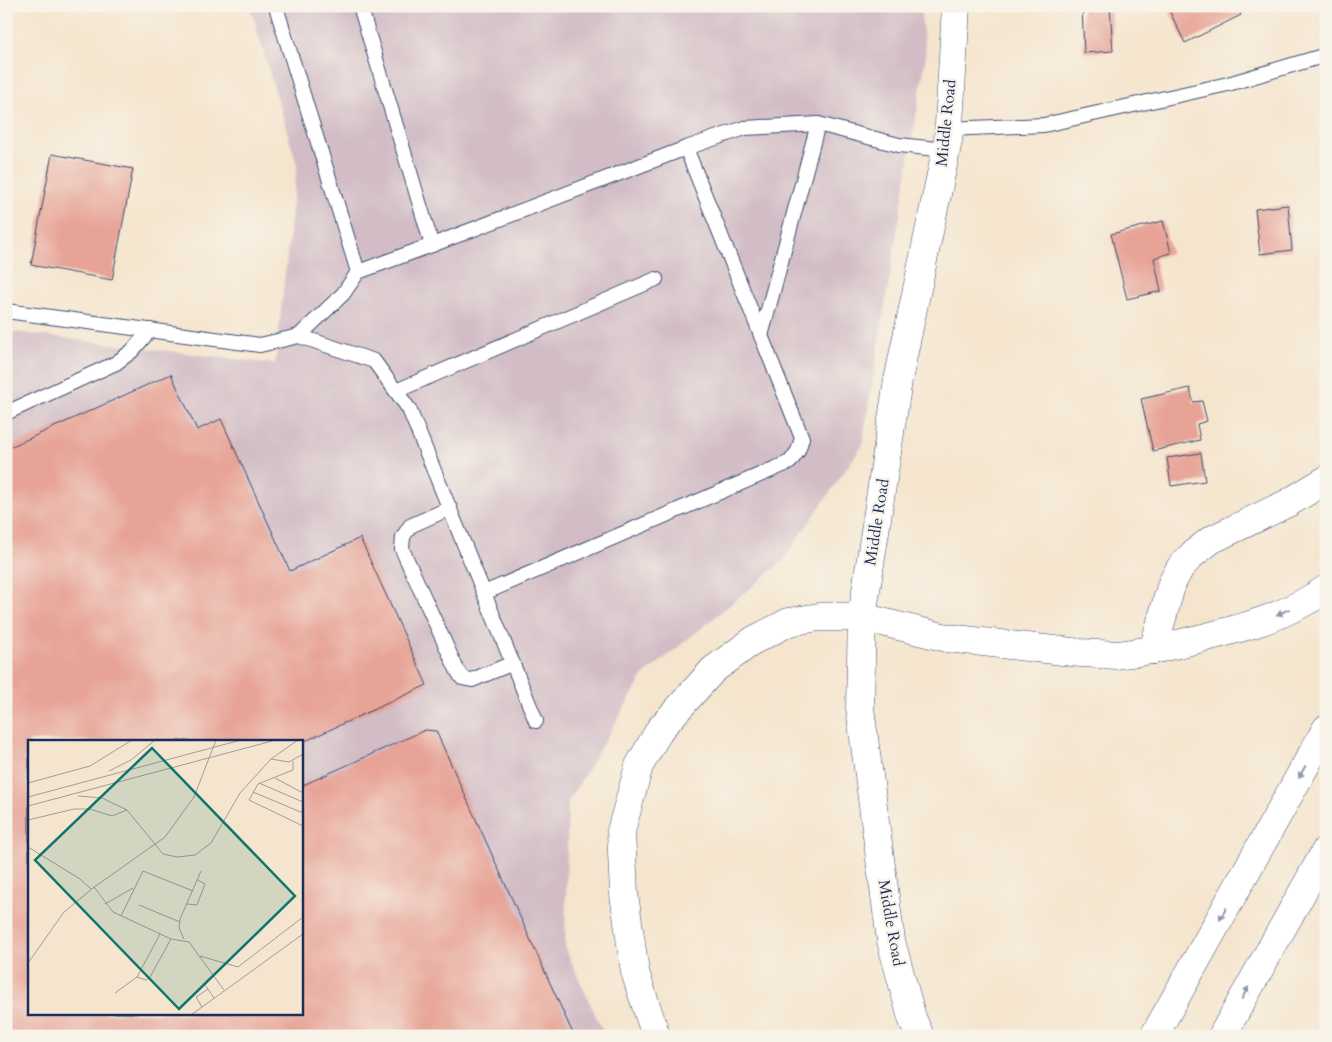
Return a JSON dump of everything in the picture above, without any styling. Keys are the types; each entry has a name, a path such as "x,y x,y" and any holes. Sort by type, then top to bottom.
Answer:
{"main road":[{"name":"Middle Road","path":"920,1036 912,1018 889,931 860,708 862,617 898,380 947,140 956,6"},
{"path":"1153,650 1172,582 1183,564 1193,554 1211,540 1288,503 1326,480"},
{"path":"656,1036 635,972 624,894 621,831 639,766 660,729 712,670 754,640 789,622 819,618 862,617 946,638 1117,655 1153,650 1246,626 1283,613 1326,589"},
{"path":"1154,1036 1326,729"},
{"path":"1222,1036 1326,850"}],"lane":[{"path":"277,6 276,10 358,272"},
{"path":"360,6 432,245"},
{"path":"6,311 260,345 299,336 343,294 358,272 686,148 745,128 818,124 899,145 947,140 1044,125 1228,84 1326,55"},
{"path":"761,336 818,124"},
{"path":"484,593 790,462 798,451 802,438 686,148"},
{"path":"396,391 656,279"},
{"path":"6,413 116,363 132,351 150,330"},
{"path":"299,336 374,361 409,409 536,721"},
{"path":"450,508 410,526 403,537 402,549 462,678 472,680 513,663"}],"shaded area":[{"path":"250,6 920,6 926,56 862,446 781,563 644,675 568,802 565,948 605,1036 6,1036 6,331 275,364 297,165"}],"building":[{"path":"1082,6 1110,6 1113,51 1084,53"},
{"path":"1167,6 1237,6 1241,15 1185,43"},
{"path":"52,154 133,169 112,280 31,265"},
{"path":"1288,205 1292,250 1260,254 1255,209"},
{"path":"1163,221 1171,253 1154,258 1161,291 1127,299 1111,234"},
{"path":"171,374 197,430 221,419 290,571 360,538 427,685 302,743 302,740 28,740 28,1014 302,1014 302,786 425,730 436,731 574,1036 6,1036 6,449"},
{"path":"1190,388 1193,402 1202,401 1207,421 1197,424 1200,440 1153,451 1141,399"},
{"path":"1201,453 1205,481 1171,486 1167,458"}]}
